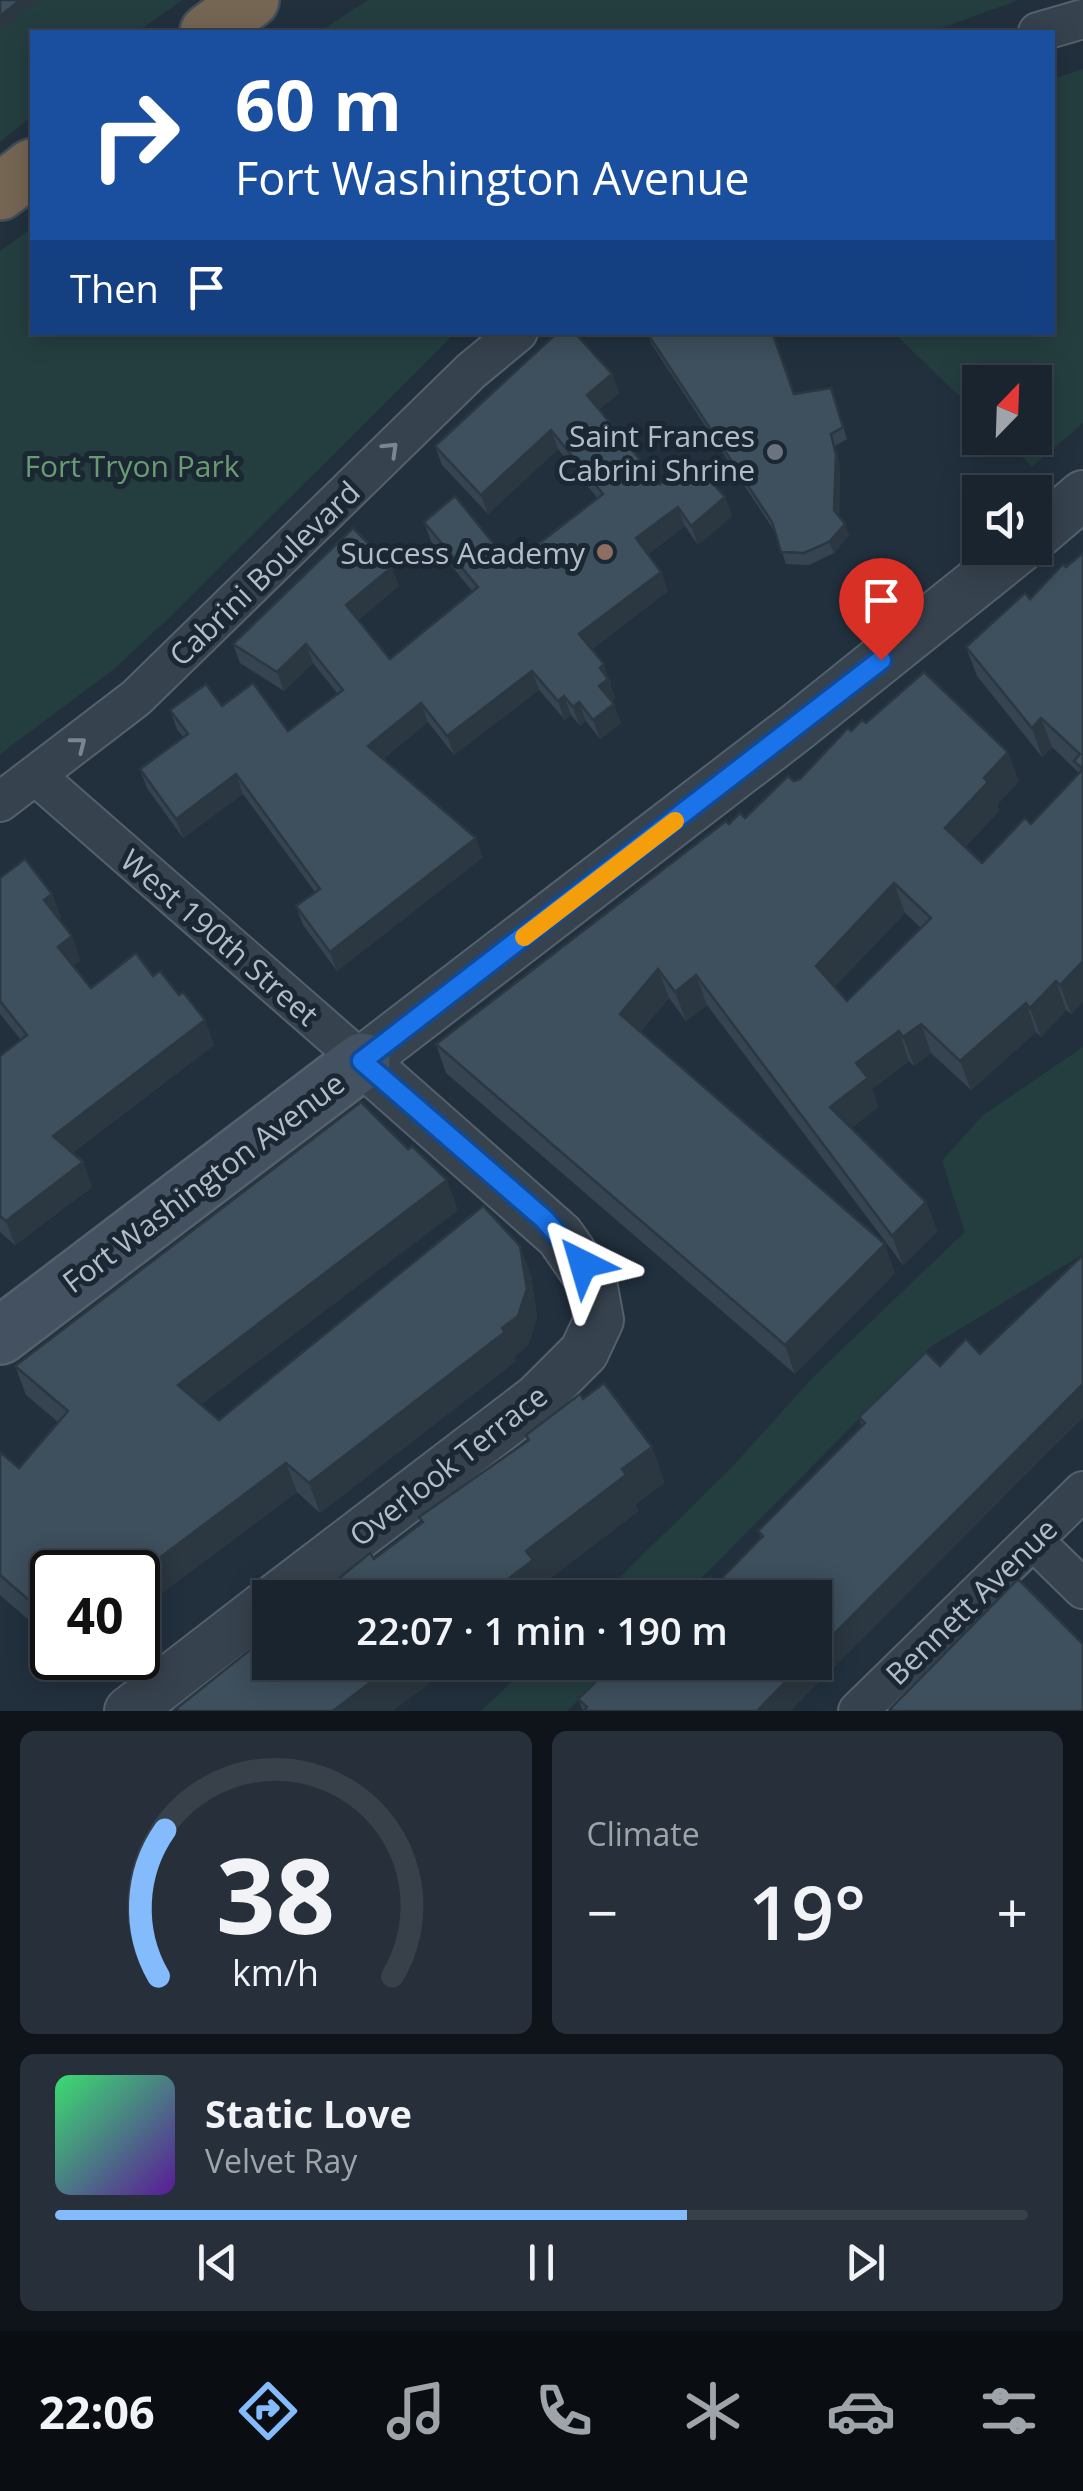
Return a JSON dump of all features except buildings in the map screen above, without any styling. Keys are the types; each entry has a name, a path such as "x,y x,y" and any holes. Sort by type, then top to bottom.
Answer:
{"highway":[{"path":"211,30 251,0"},
{"path":"0,192 30,169"}],"main road":[{"name":"Fort Washington Avenue","path":"0,1336 362,1061"}],"street":[{"path":"1046,30 1083,20"},
{"name":"Cabrini Boulevard","path":"0,802 136,698 471,371 514,335"},
{"path":"1052,521 1083,495"},
{"name":"Fort Washington Avenue","path":"362,1061 798,727 999,565"},
{"name":"West 190th Street","path":"36,776 544,1219 583,1264 596,1293 599,1320 571,1368"},
{"name":"Overlook Terrace","path":"299,1580 538,1398 571,1368"},
{"name":"Bennett Avenue","path":"858,1711 1083,1491"},
{"path":"1034,1541 1083,1589"},
{"name":"Overlook Terrace","path":"128,1711 252,1616"}],"green space":[{"path":"0,0 182,0 140,30 30,30 30,118 0,142"},
{"path":"368,0 1019,0 936,30 322,30"},
{"path":"1083,69 1083,423 1052,450 1052,365 962,365 962,399 896,335 1055,335 1055,78"},
{"name":"Fort Tryon Park","path":"30,229 30,335 453,335 114,669 0,754 0,251"},
{"path":"1020,455 1046,455 1032,467"},
{"path":"1083,1047 1083,1254 930,1347 700,1580 617,1580 735,1464 816,1374 965,1232 942,1161 982,1116"},
{"path":"514,1680 599,1680 567,1711 481,1711"}],"slow traffic":[{"path":"524,937 675,821"}],"place":[{"name":"Saint Frances Cabrini Shrine","path":"775,452"},
{"name":"Success Academy","path":"605,552"}],"route":[{"path":"583,1264 544,1219 362,1061 881,660"}]}
